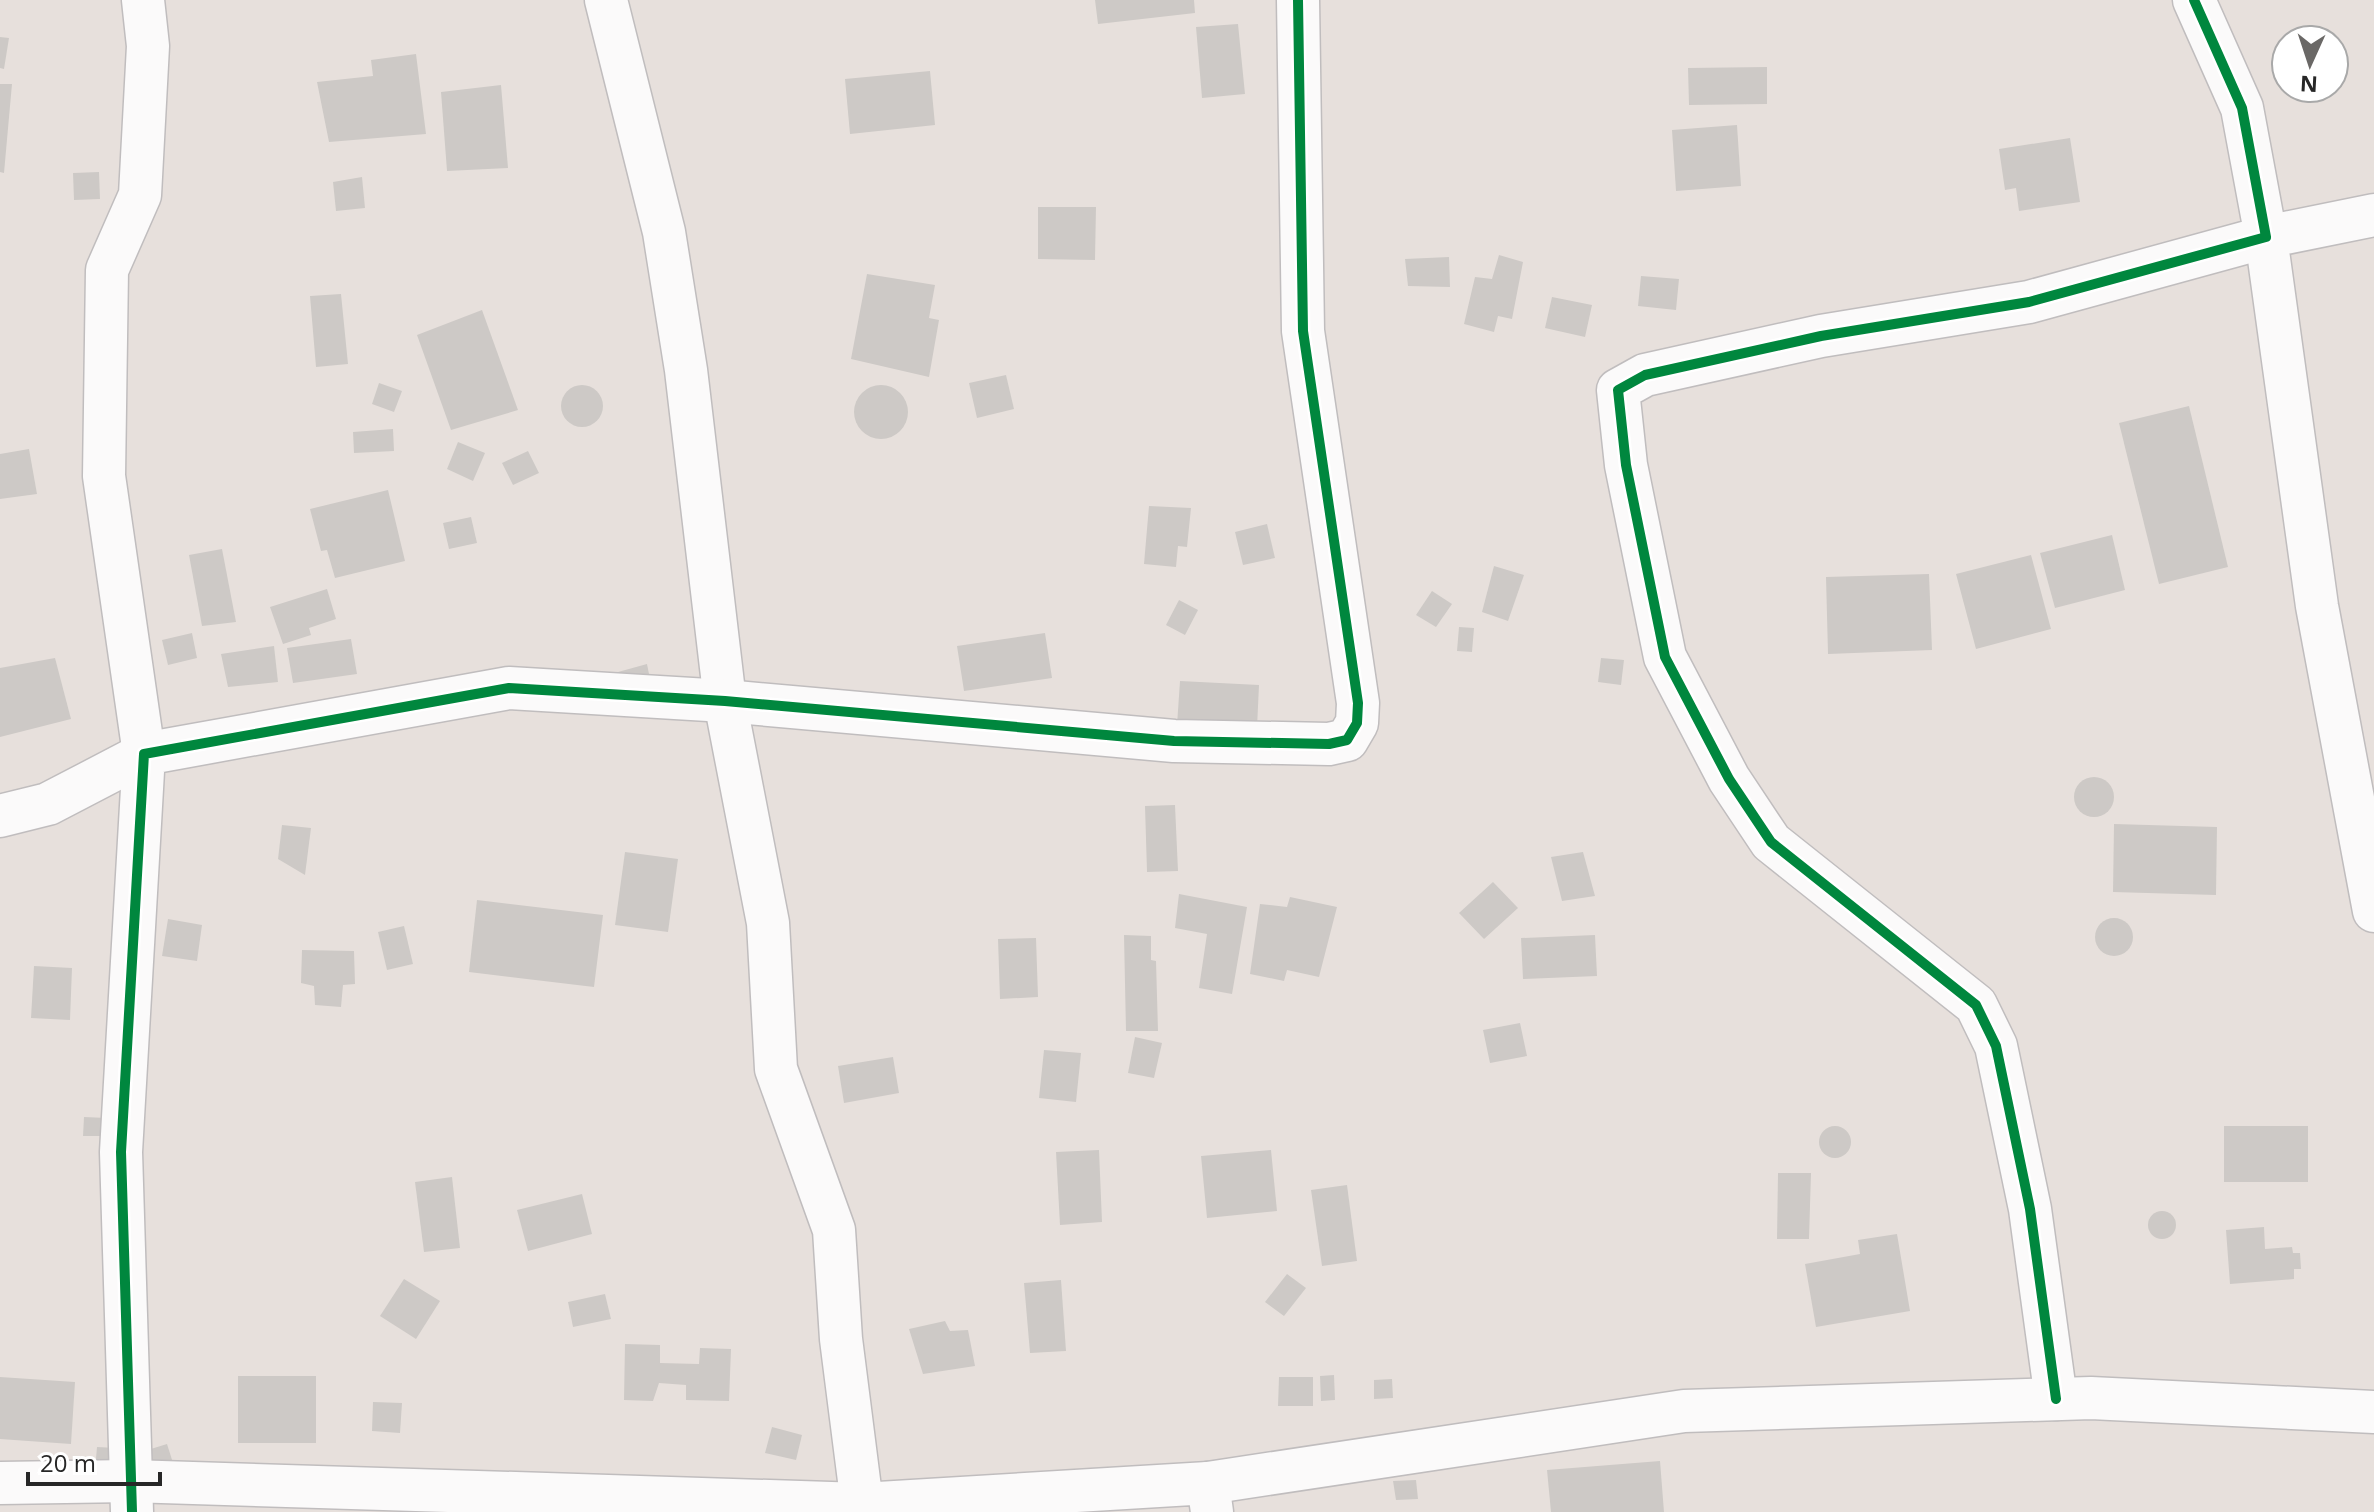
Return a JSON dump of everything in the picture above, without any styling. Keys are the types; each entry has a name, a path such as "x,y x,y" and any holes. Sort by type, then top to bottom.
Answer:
{"street":[{"path":"131,1497 121,1152 144,754 104,476 107,270 140,195 148,46 143,0"},
{"path":"606,0 664,232 686,370 725,701 768,923 776,1069 834,1230 841,1339 862,1504"},
{"path":"0,816 48,804 144,754 509,688 725,701 1174,741 1329,744 1347,740 1357,723 1358,703 1303,331 1298,0"},
{"path":"2194,0 2242,108 2266,237 2317,606 2374,911"},
{"path":"2056,1399 2030,1209 1996,1046 1976,1005 1771,842 1729,779 1665,657 1626,465 1618,390 1645,375 1821,336 2029,302 2266,237 2374,215"},
{"path":"0,1483 131,1497 862,1504 1210,1498 1684,1411 2056,1399 2374,1412"}],"building":[{"path":"1095,0 1194,0 1195,13 1098,24"},
{"path":"1238,24 1245,94 1202,98 1196,27"},
{"path":"0,37 9,38 4,69 0,68"},
{"path":"416,54 426,134 329,142 317,82 373,76 371,60"},
{"path":"1767,67 1767,104 1689,105 1688,68"},
{"path":"930,71 935,125 850,134 845,79"},
{"path":"0,84 12,84 4,173 0,172"},
{"path":"501,85 508,168 447,171 441,92"},
{"path":"1737,125 1741,186 1676,191 1672,130"},
{"path":"2070,138 2080,202 2019,211 2016,188 2005,190 1999,149"},
{"path":"99,172 100,199 74,200 73,173"},
{"path":"362,177 365,208 336,211 333,182"},
{"path":"1038,207 1096,207 1095,260 1038,259"},
{"path":"1499,255 1523,262 1512,319 1498,316 1494,332 1464,324 1475,277 1492,279"},
{"path":"1449,257 1450,287 1408,286 1405,259"},
{"path":"867,274 935,285 929,318 939,320 929,377 851,359"},
{"path":"1641,276 1679,279 1676,310 1638,306"},
{"path":"341,294 348,364 316,367 310,296"},
{"path":"1552,297 1592,305 1585,337 1545,328"},
{"path":"482,310 518,410 451,430 417,335"},
{"path":"1006,375 1014,409 977,418 969,383"},
{"path":"379,383 402,391 394,412 372,404"},
{"path":"582,385 597,391 603,406 597,421 582,427 567,421 561,406 567,391"},
{"path":"881,385 900,393 908,412 900,431 881,439 862,431 854,412 862,393"},
{"path":"2189,406 2228,567 2159,584 2119,423"},
{"path":"393,429 394,451 354,453 353,432"},
{"path":"458,442 485,453 473,481 447,469"},
{"path":"29,449 37,494 0,499 0,454"},
{"path":"528,451 539,473 513,485 502,463"},
{"path":"388,490 405,561 335,578 327,550 321,551 310,509"},
{"path":"1149,506 1191,508 1187,547 1178,546 1176,567 1144,564"},
{"path":"471,517 477,543 449,549 443,523"},
{"path":"1267,524 1275,558 1243,565 1235,532"},
{"path":"2112,535 2125,590 2055,608 2040,553"},
{"path":"222,549 236,622 202,626 189,555"},
{"path":"2031,555 2051,629 1976,649 1956,574"},
{"path":"1494,566 1524,575 1508,621 1482,612"},
{"path":"1929,574 1932,650 1828,654 1826,577"},
{"path":"327,589 336,619 309,628 311,635 283,644 270,607"},
{"path":"1432,591 1452,604 1436,627 1416,615"},
{"path":"1179,600 1198,610 1185,635 1166,625"},
{"path":"1459,627 1474,628 1472,652 1457,651"},
{"path":"192,633 197,658 168,665 162,640"},
{"path":"1045,633 1052,678 964,691 957,646"},
{"path":"351,639 357,674 293,683 287,648"},
{"path":"274,646 278,682 228,687 221,654"},
{"path":"55,658 71,719 0,737 0,668"},
{"path":"1601,658 1624,660 1621,685 1598,682"},
{"path":"647,664 650,679 621,686 618,672"},
{"path":"1180,681 1259,685 1257,728 1177,725"},
{"path":"2094,777 2108,783 2114,797 2108,811 2094,817 2080,811 2074,797 2080,783"},
{"path":"1175,805 1178,871 1147,872 1145,806"},
{"path":"2114,824 2217,827 2216,895 2113,892"},
{"path":"282,825 311,828 305,875 278,859"},
{"path":"625,852 678,859 668,932 615,925"},
{"path":"1583,852 1595,896 1562,901 1551,857"},
{"path":"1493,882 1518,908 1484,939 1459,913"},
{"path":"1179,894 1247,907 1232,994 1199,988 1207,934 1175,928"},
{"path":"1290,897 1337,907 1319,977 1287,970 1284,981 1250,974 1260,904 1287,907"},
{"path":"477,900 603,915 594,987 469,972"},
{"path":"2114,918 2127,924 2133,937 2127,950 2114,956 2101,950 2095,937 2101,924"},
{"path":"168,919 202,925 197,961 162,956"},
{"path":"404,926 413,964 387,970 378,932"},
{"path":"1124,935 1151,936 1151,960 1156,961 1158,1031 1126,1031"},
{"path":"1595,935 1597,976 1523,979 1521,938"},
{"path":"1036,938 1038,997 1000,999 998,939"},
{"path":"302,950 354,951 355,984 343,985 341,1007 315,1005 314,986 301,983"},
{"path":"34,966 72,968 70,1020 31,1018"},
{"path":"1520,1023 1527,1056 1490,1063 1483,1030"},
{"path":"1135,1037 1162,1043 1154,1078 1128,1073"},
{"path":"1044,1050 1081,1053 1076,1102 1039,1098"},
{"path":"893,1057 899,1093 844,1103 838,1066"},
{"path":"84,1117 107,1118 107,1136 83,1136"},
{"path":"1835,1126 1846,1131 1851,1142 1846,1153 1835,1158 1824,1153 1819,1142 1824,1131"},
{"path":"2224,1126 2308,1126 2308,1182 2224,1182"},
{"path":"1099,1150 1102,1222 1060,1225 1056,1152"},
{"path":"1271,1150 1277,1211 1207,1218 1201,1156"},
{"path":"1778,1173 1811,1173 1809,1239 1777,1239"},
{"path":"452,1177 460,1248 424,1252 415,1182"},
{"path":"1347,1185 1357,1261 1322,1266 1311,1190"},
{"path":"582,1194 592,1234 528,1251 517,1210"},
{"path":"2162,1211 2172,1215 2176,1225 2172,1235 2162,1239 2152,1235 2148,1225 2152,1215"},
{"path":"2264,1227 2265,1249 2292,1247 2293,1253 2300,1253 2301,1269 2294,1269 2294,1279 2230,1284 2226,1230"},
{"path":"1897,1234 1910,1311 1816,1327 1805,1264 1860,1254 1858,1240"},
{"path":"1287,1274 1306,1288 1284,1316 1265,1302"},
{"path":"404,1279 440,1301 416,1339 380,1316"},
{"path":"1061,1280 1066,1351 1030,1353 1024,1283"},
{"path":"605,1294 611,1319 573,1327 568,1302"},
{"path":"945,1321 950,1331 968,1330 975,1366 923,1374 909,1329"},
{"path":"625,1344 660,1345 660,1363 699,1364 700,1348 731,1349 729,1401 686,1400 686,1385 659,1383 653,1401 624,1400"},
{"path":"1334,1375 1335,1400 1321,1401 1320,1376"},
{"path":"238,1376 316,1376 316,1443 238,1443"},
{"path":"0,1377 75,1382 71,1444 0,1439"},
{"path":"1279,1377 1313,1377 1313,1406 1278,1406"},
{"path":"1392,1379 1393,1398 1374,1399 1374,1380"},
{"path":"373,1402 402,1403 400,1433 372,1431"},
{"path":"772,1427 802,1435 796,1460 765,1453"},
{"path":"167,1444 174,1466 145,1475 138,1453"},
{"path":"97,1447 116,1448 114,1472 95,1470"},
{"path":"1660,1461 1664,1512 1551,1512 1547,1470"},
{"path":"1416,1480 1418,1499 1396,1500 1393,1481"}],"cycle path":[{"path":"132,1512 121,1152 144,754 509,688 725,701 1174,741 1329,744 1347,740 1357,723 1358,703 1303,331 1298,0"},
{"path":"2056,1399 2030,1209 1996,1046 1976,1005 1771,842 1729,779 1665,657 1626,465 1618,390 1645,375 1821,336 2029,302 2266,237 2242,108 2194,0"}]}
